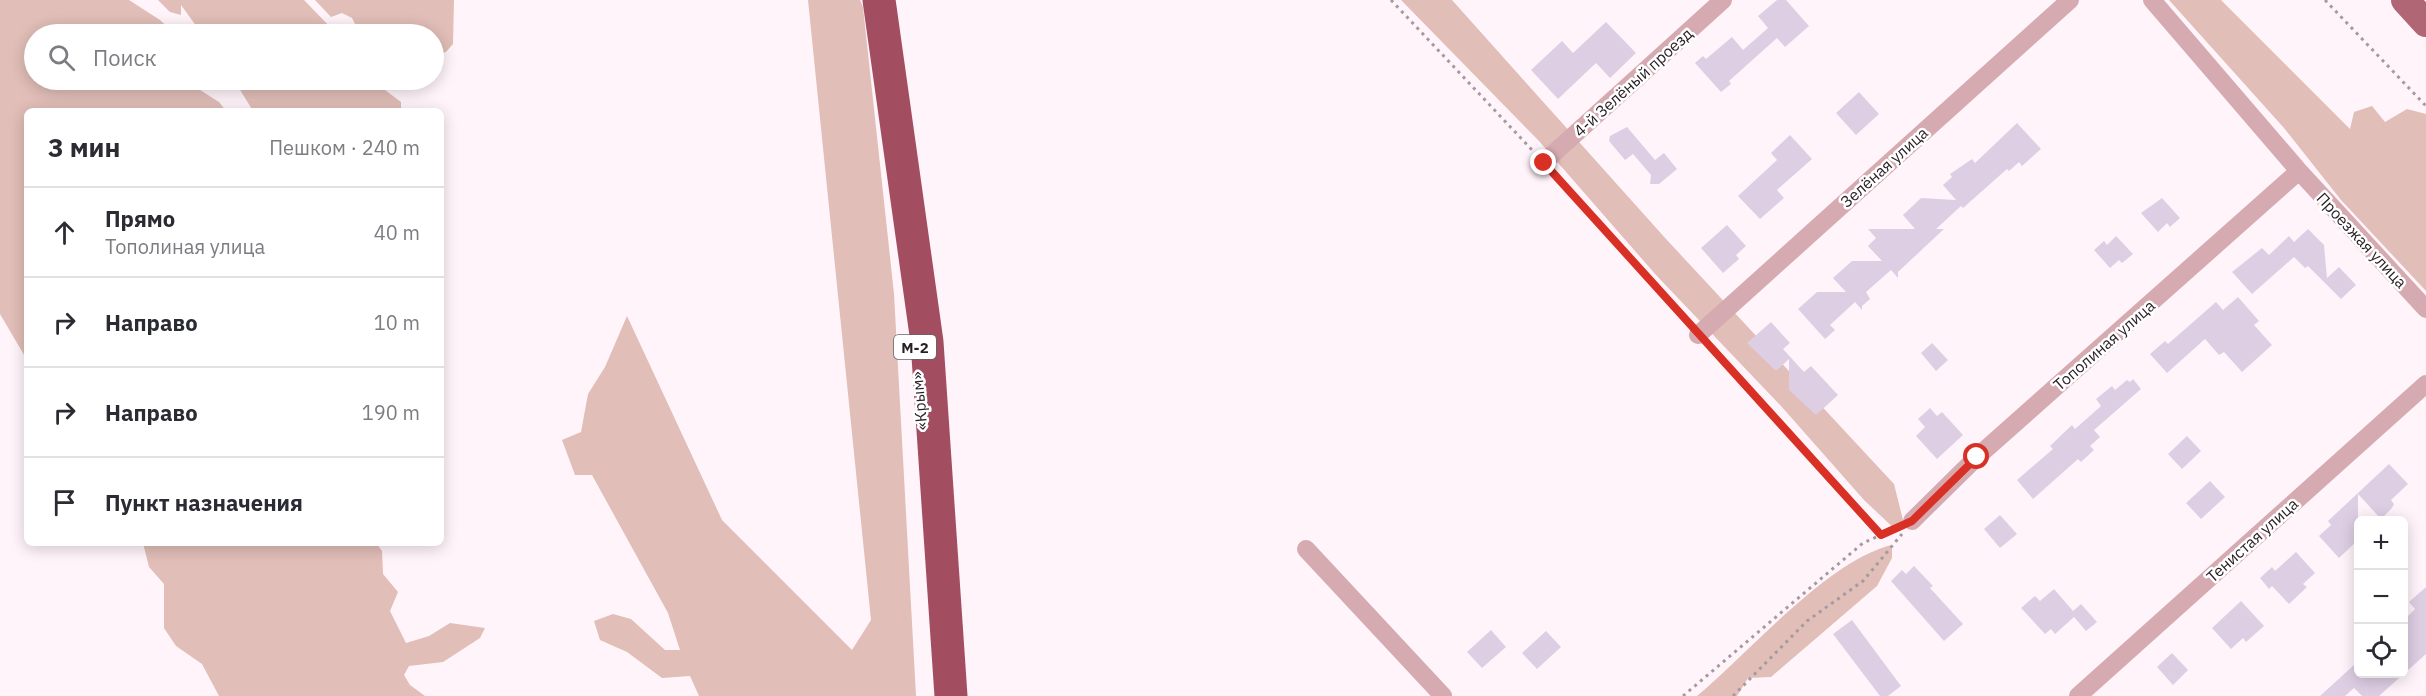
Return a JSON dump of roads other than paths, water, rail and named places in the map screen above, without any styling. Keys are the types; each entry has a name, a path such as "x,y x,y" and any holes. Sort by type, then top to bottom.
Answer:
{"highway":[{"name":"«Крым»","path":"868,0 908,270 930,519 939,696"},
{"path":"879,0 927,342 951,696"}],"main road":[{"path":"2405,0 2426,22"}],"street":[{"name":"4-й Зелёный проезд","path":"1544,163 1723,0"},
{"name":"Зелёная улица","path":"1698,335 2070,0"},
{"name":"Проезжая улица","path":"2152,0 2299,171 2426,309"},
{"name":"Тополиная улица","path":"1912,521 1977,457 2299,171"},
{"name":"Тенистая улица","path":"2078,696 2426,384"},
{"path":"1306,549 1443,696"}]}
